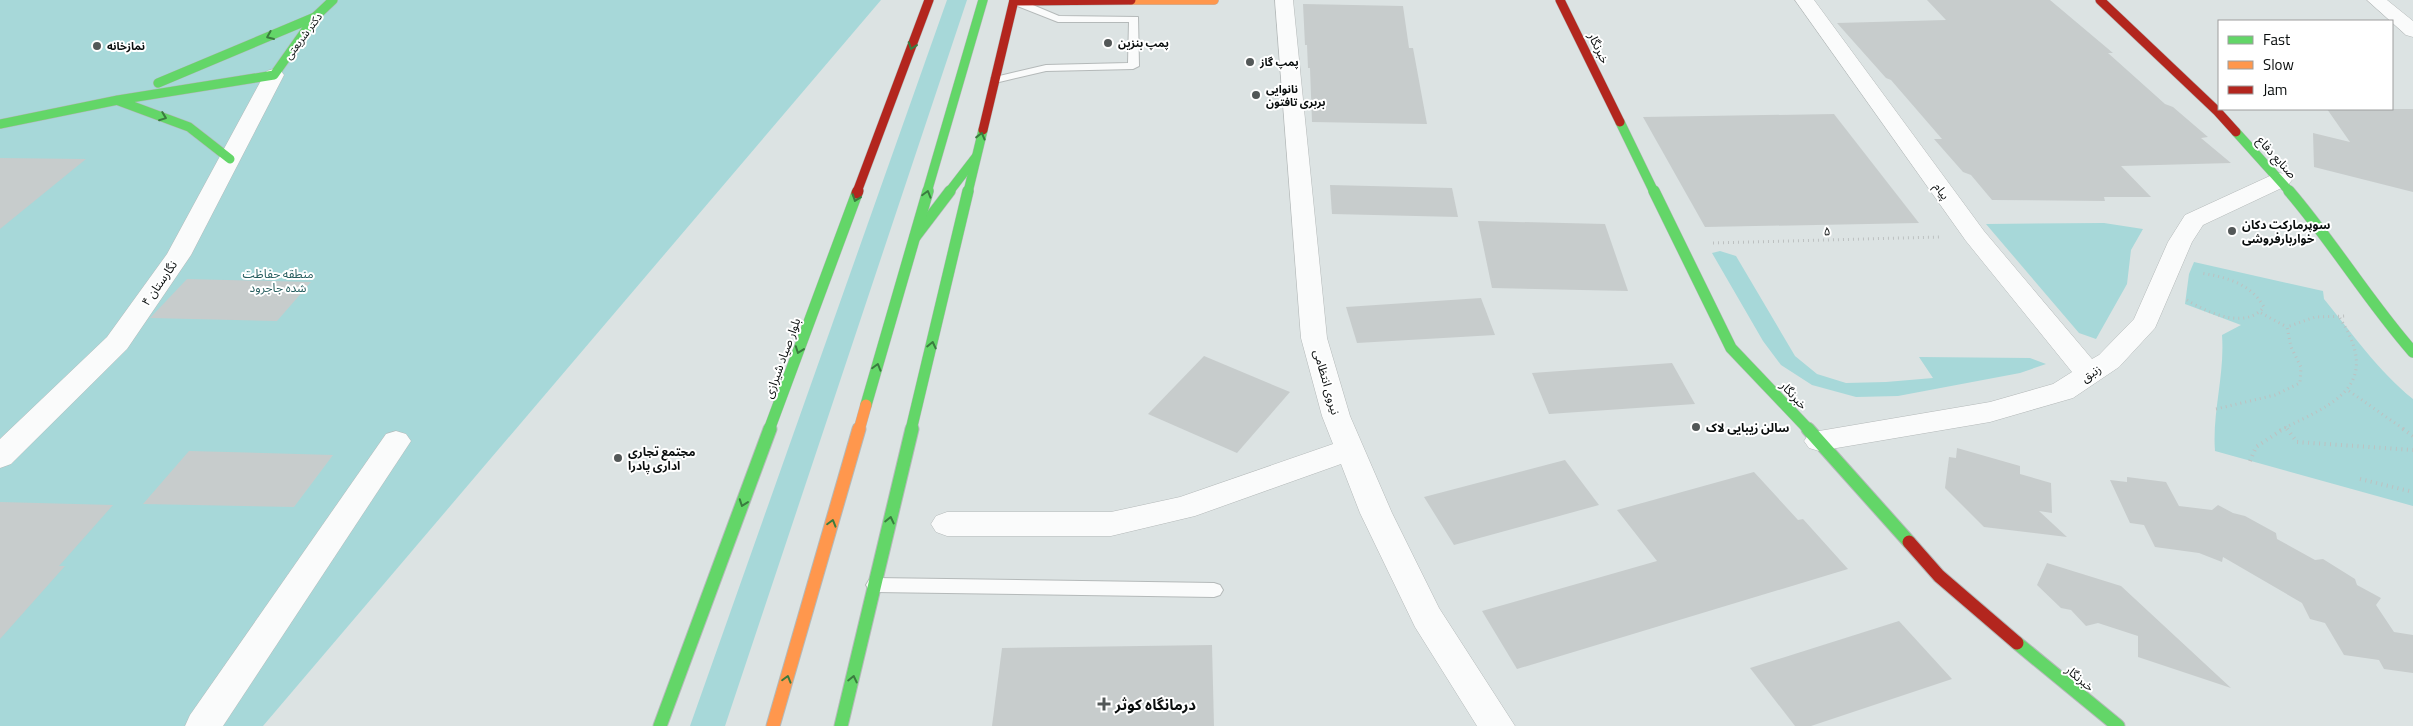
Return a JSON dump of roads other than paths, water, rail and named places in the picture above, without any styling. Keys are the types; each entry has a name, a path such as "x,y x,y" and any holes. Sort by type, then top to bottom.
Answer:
{"main road":[{"name":"دکتر شریعتی","path":"274,75 315,17 333,0"},
{"name":"بلوار صیاد شیرازی","path":"660,726 929,0"},
{"path":"773,726 983,0"},
{"path":"842,726 1014,1 1214,0"},
{"name":"خبرنگار","path":"1560,0 1731,348 1819,441 1939,576 2118,726"},
{"name":"صنایع دفاع","path":"2100,0 2218,111 2280,180 2327,237 2385,320 2413,352"},
{"path":"118,100 315,17"},
{"path":"0,124 118,100 274,75"},
{"path":"118,100 189,127 230,159"},
{"path":"915,237 976,157"}],"street":[{"name":"نیروی انتظامی","path":"1284,0 1314,338 1336,416 1376,513 1427,617 1497,726"},
{"name":"پیام","path":"1804,0 1975,236 2089,374"},
{"path":"2376,0 2413,31"},
{"name":"نگارستان ۴","path":"0,457 117,343 179,255 274,75"},
{"name":"زنبق","path":"1819,441 1990,412 2063,391 2109,361 2146,322 2180,242 2194,220 2280,180"},
{"path":"203,726 396,441"},
{"path":"947,524 1111,524 1184,508 1350,450"}],"lane":[{"path":"995,80 1046,68 1133,66 1134,19 1058,19 1014,1"},
{"path":"875,585 1214,590"}],"place":[{"name":"پمپ بنزین","path":"1108,43"},
{"name":"نمازخانه","path":"97,46"},
{"name":"پمپ گاز","path":"1250,62"},
{"name":"نانوایی بربری تافتون","path":"1256,95"},
{"name":"سوپرمارکت دکان خواربارفروشی","path":"2232,231"},
{"name":"سالن زیبایی لاک","path":"1696,427"},
{"name":"مجتمع تجاری اداری پادرا","path":"618,458"},
{"name":"درمانگاه کوثر","path":"1104,704"}],"park label":[{"name":"منطقه حفاظت شده جاجرود","path":"278,280"}]}
